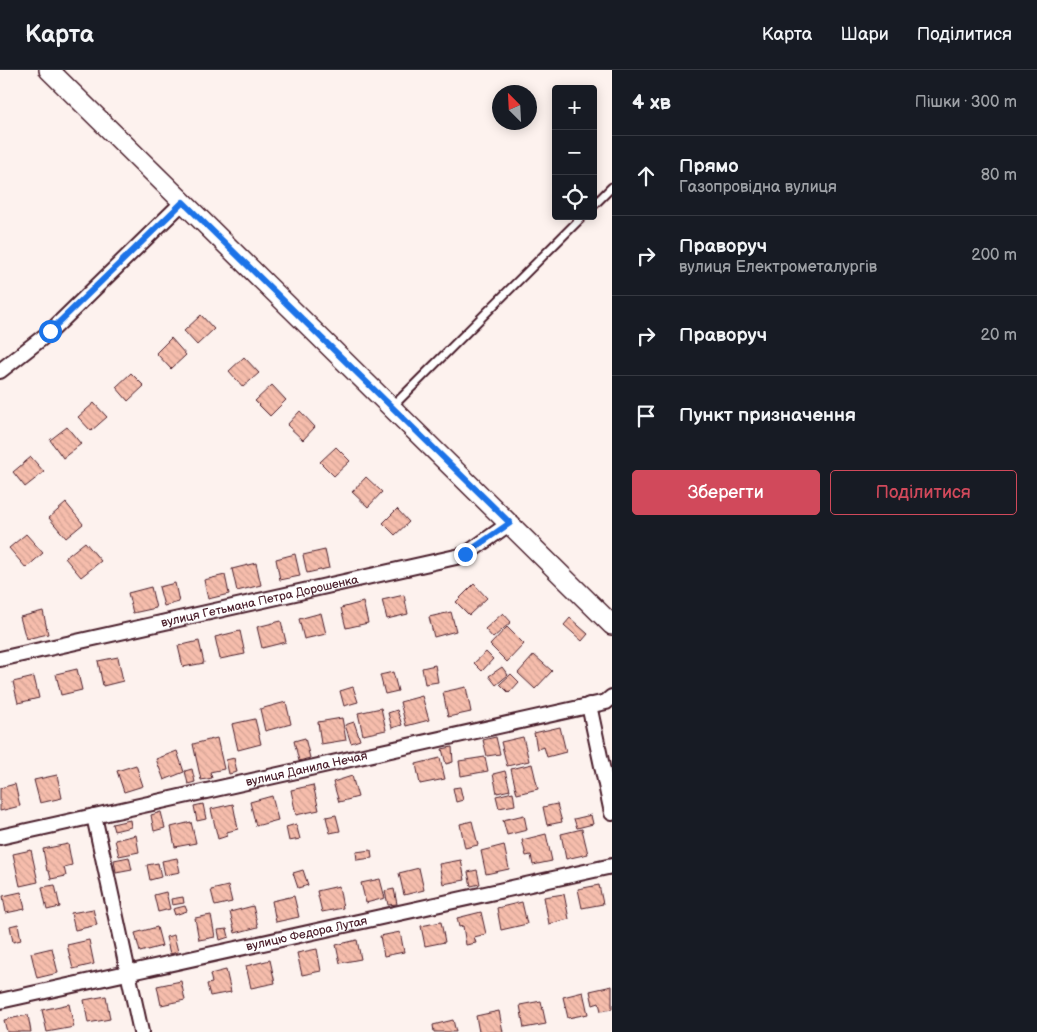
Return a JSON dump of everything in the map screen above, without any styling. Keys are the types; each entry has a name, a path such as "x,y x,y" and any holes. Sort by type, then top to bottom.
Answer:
{"main road":[{"path":"49,70 612,624"}],"street":[{"path":"0,371 50,331 183,202"},
{"name":"вулиця Гетьмана Петра Дорошенка","path":"0,660 465,554 510,523"},
{"name":"вулиця Данила Нечая","path":"0,837 606,702 612,697"},
{"path":"589,705 612,813"},
{"path":"94,816 141,1032"},
{"name":"вулицю Федора Лутая","path":"0,1001 612,866"}],"lane":[{"path":"597,202 612,187"},
{"path":"392,407 579,220"}],"building":[{"path":"201,315 214,329 197,345 184,331"},
{"path":"171,338 186,355 171,369 156,353"},
{"path":"244,357 259,373 243,387 229,371"},
{"path":"131,373 144,386 128,401 116,387"},
{"path":"272,385 286,400 270,416 255,401"},
{"path":"94,403 107,417 91,431 78,417"},
{"path":"300,411 315,427 303,440 287,425"},
{"path":"67,427 81,444 63,458 50,440"},
{"path":"336,447 350,461 334,476 320,462"},
{"path":"31,457 44,472 25,487 13,472"},
{"path":"366,477 382,492 368,507 352,492"},
{"path":"66,503 83,524 66,538 49,518"},
{"path":"397,509 409,522 395,535 383,523"},
{"path":"26,534 43,553 26,568 9,548"},
{"path":"85,542 101,561 81,577 65,558"},
{"path":"325,550 329,568 307,573 303,555"},
{"path":"295,554 300,576 280,580 276,559"},
{"path":"256,563 261,585 237,591 232,569"},
{"path":"225,575 229,594 208,599 204,580"},
{"path":"175,583 179,602 164,606 159,587"},
{"path":"474,584 487,598 469,615 456,602"},
{"path":"151,587 156,608 133,613 128,593"},
{"path":"404,595 408,614 387,619 382,600"},
{"path":"363,602 368,623 346,628 341,608"},
{"path":"43,611 48,634 26,639 20,617"},
{"path":"451,612 456,631 434,637 429,617"},
{"path":"321,613 326,634 304,639 299,619"},
{"path":"503,613 511,622 493,638 485,629"},
{"path":"570,618 588,634 582,641 564,625"},
{"path":"281,621 286,642 262,648 257,627"},
{"path":"507,627 524,644 507,662 490,645"},
{"path":"240,631 245,654 220,659 215,637"},
{"path":"199,641 204,663 183,667 178,646"},
{"path":"486,652 493,659 482,671 474,663"},
{"path":"534,655 552,671 535,689 518,673"},
{"path":"118,657 123,681 103,686 98,661"},
{"path":"435,665 438,682 425,684 422,668"},
{"path":"502,667 508,675 496,685 489,676"},
{"path":"77,669 82,690 61,695 56,674"},
{"path":"393,672 398,691 385,694 380,675"},
{"path":"511,674 519,682 509,693 500,684"},
{"path":"34,677 39,698 18,703 13,682"},
{"path":"353,687 358,702 344,706 340,691"},
{"path":"466,687 471,712 448,717 443,692"},
{"path":"422,696 429,720 406,726 400,702"},
{"path":"286,702 291,724 265,731 260,709"},
{"path":"381,708 386,730 363,735 358,713"},
{"path":"397,710 402,725 392,728 388,713"},
{"path":"342,718 346,740 321,744 318,722"},
{"path":"255,719 261,744 238,750 232,724"},
{"path":"354,722 360,740 351,743 345,725"},
{"path":"560,727 566,752 547,757 544,747 537,749 534,733"},
{"path":"496,737 500,754 487,756 483,740"},
{"path":"523,737 529,761 507,766 501,742"},
{"path":"217,738 224,769 210,772 212,778 201,780 193,744"},
{"path":"305,738 310,758 299,761 294,741"},
{"path":"452,747 453,762 446,764 442,749"},
{"path":"177,751 184,772 164,780 156,759"},
{"path":"485,757 488,771 461,776 459,761"},
{"path":"234,758 237,772 229,774 226,760"},
{"path":"440,758 445,779 420,784 416,764"},
{"path":"532,764 538,789 517,794 511,769"},
{"path":"136,765 143,786 124,792 117,771"},
{"path":"192,769 195,782 188,784 185,771"},
{"path":"505,771 510,790 497,793 493,774"},
{"path":"57,775 62,798 40,803 34,780"},
{"path":"352,776 358,797 339,802 333,782"},
{"path":"15,784 20,806 0,811 0,788"},
{"path":"313,785 319,810 296,815 291,790"},
{"path":"460,787 463,800 456,802 453,788"},
{"path":"513,792 515,805 499,808 496,796"},
{"path":"272,796 278,820 256,826 250,802"},
{"path":"203,804 206,819 197,821 194,806"},
{"path":"233,804 238,829 227,832 227,836 218,839 211,809"},
{"path":"557,804 562,822 547,825 543,807"},
{"path":"161,812 165,828 154,831 151,815"},
{"path":"336,815 340,831 330,833 326,817"},
{"path":"524,815 527,830 507,835 503,820"},
{"path":"591,815 593,824 577,828 574,819"},
{"path":"130,820 131,827 114,831 112,824"},
{"path":"472,821 478,845 465,848 460,824"},
{"path":"191,822 196,843 175,847 171,827"},
{"path":"296,824 300,839 289,841 286,827"},
{"path":"582,829 588,854 566,859 561,834"},
{"path":"546,834 552,861 533,865 531,855 526,856 522,840"},
{"path":"136,835 139,852 119,856 115,840"},
{"path":"68,844 72,865 64,867 66,876 51,879 49,871 47,871 43,849"},
{"path":"504,845 509,869 486,874 481,851"},
{"path":"31,850 38,882 20,886 13,854"},
{"path":"371,850 372,858 357,860 356,852"},
{"path":"129,857 132,870 116,873 114,860"},
{"path":"177,858 180,872 165,875 162,861"},
{"path":"461,860 465,880 443,884 439,864"},
{"path":"158,863 161,877 150,880 147,865"},
{"path":"419,868 424,890 404,895 399,873"},
{"path":"303,870 308,885 298,888 293,873"},
{"path":"477,870 480,884 471,886 468,872"},
{"path":"380,879 385,898 366,903 361,883"},
{"path":"55,885 60,907 47,910 42,887"},
{"path":"599,885 603,904 582,908 578,889"},
{"path":"228,886 232,902 215,906 211,890"},
{"path":"339,886 343,908 322,912 317,891"},
{"path":"394,889 397,904 388,905 385,891"},
{"path":"21,892 25,909 6,913 3,896"},
{"path":"166,892 170,909 158,912 154,895"},
{"path":"564,894 569,919 549,924 544,897"},
{"path":"294,896 299,917 276,922 272,901"},
{"path":"183,897 184,903 172,905 171,899"},
{"path":"522,902 527,924 501,930 497,908"},
{"path":"185,906 187,911 175,915 173,909"},
{"path":"253,906 258,927 235,933 230,912"},
{"path":"93,909 97,925 75,930 71,913"},
{"path":"481,912 486,934 474,937 476,943 466,945 463,926 459,927 457,918"},
{"path":"211,915 215,937 199,940 195,918"},
{"path":"441,922 445,942 425,946 421,926"},
{"path":"18,924 21,940 13,942 10,926"},
{"path":"157,927 162,946 140,952 135,933"},
{"path":"227,929 229,937 220,940 218,930"},
{"path":"400,932 404,952 384,956 380,936"},
{"path":"174,935 178,952 170,954 166,937"},
{"path":"89,940 94,964 73,969 67,945"},
{"path":"357,940 361,959 340,963 336,945"},
{"path":"52,948 58,973 37,978 31,953"},
{"path":"317,949 321,971 302,975 297,953"},
{"path":"270,960 275,983 251,988 246,966"},
{"path":"226,970 231,992 210,996 207,984 212,983 210,974"},
{"path":"181,981 185,1000 161,1005 157,986"},
{"path":"612,986 612,1009 601,1011 599,1003 593,1005 590,991"},
{"path":"583,992 588,1014 568,1018 563,997"},
{"path":"106,996 110,1019 88,1023 84,1000"},
{"path":"541,1001 546,1024 524,1028 520,1005"},
{"path":"69,1004 74,1027 47,1032 42,1010"},
{"path":"499,1011 503,1032 479,1032 476,1016"},
{"path":"28,1015 31,1032 7,1032 4,1020"},
{"path":"453,1020 456,1032 434,1032 433,1025"}],"route":[{"path":"50,331 183,202 510,523 465,554"}]}
